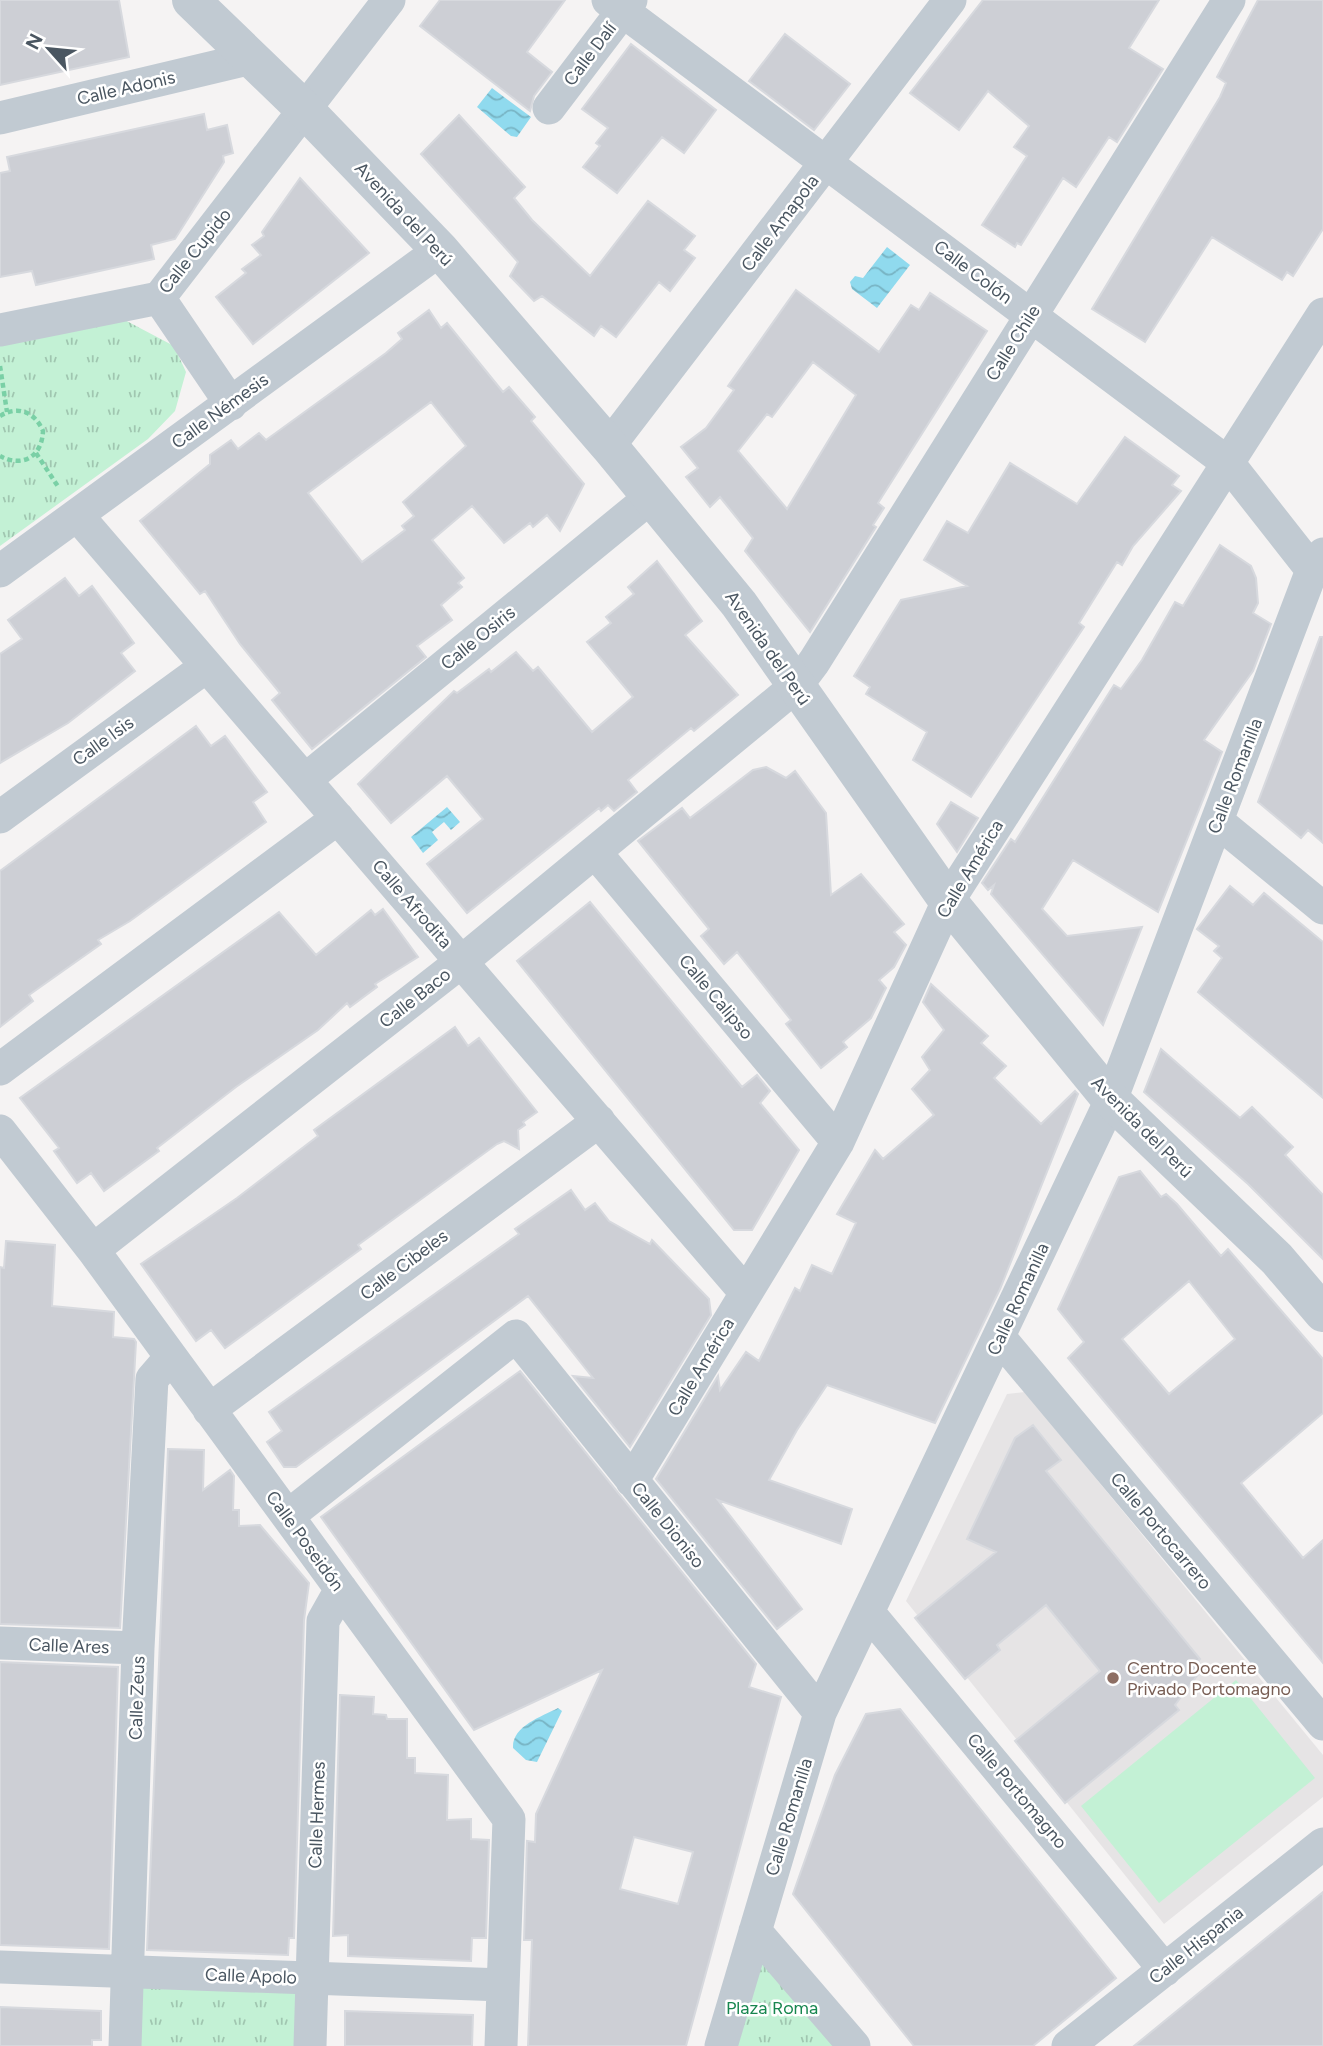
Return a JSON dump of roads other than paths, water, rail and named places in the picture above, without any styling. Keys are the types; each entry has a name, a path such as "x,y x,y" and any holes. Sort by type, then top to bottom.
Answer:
{"street":[{"name":"Avenida del Perú","path":"191,0 306,111 440,250 609,446 739,604 947,901 1111,1100 1277,1259 1323,1313"},
{"name":"Calle Cupido","path":"0,330 159,298 306,111 389,0"},
{"name":"Calle Amapola","path":"609,446 950,0"},
{"name":"Calle Chile","path":"796,687 1229,0"},
{"name":"Calle Colón","path":"621,4 826,163 1228,463 1316,579"},
{"name":"Calle Dalí","path":"549,108 621,4"},
{"name":"Calle Adonis","path":"0,118 252,58"},
{"name":"Calle Némesis","path":"0,571 440,250"},
{"path":"159,298 231,404"},
{"name":"Calle América","path":"632,1481 838,1142 947,901 1323,314"},
{"name":"Calle Osiris","path":"305,780 651,497"},
{"name":"Calle Afrodita","path":"77,515 746,1293"},
{"name":"Calle Romanilla","path":"721,2046 820,1713 1111,1100 1217,821 1316,579"},
{"name":"Calle Isis","path":"0,817 207,666"},
{"name":"Calle Baco","path":"93,1250 461,962 796,687"},
{"path":"0,1069 338,818"},
{"path":"1217,821 1323,908"},
{"name":"Calle Calipso","path":"595,852 838,1142"},
{"name":"Calle Cibeles","path":"209,1410 599,1121"},
{"name":"Calle Poseidón","path":"0,1131 93,1250 509,1819 500,2046"},
{"name":"Calle Dioniso","path":"288,1516 516,1336 820,1713"},
{"name":"Calle Portocarrero","path":"1000,1338 1323,1724"},
{"name":"Calle Zeus","path":"125,2046 138,1648 152,1379 172,1357"},
{"name":"Calle Hermes","path":"310,2046 323,1621 341,1589"},
{"name":"Calle Portomagno","path":"868,1612 1165,1969"},
{"name":"Calle Ares","path":"0,1643 138,1648"},
{"name":"Calle Hispania","path":"1068,2046 1323,1844"},
{"path":"755,1931 854,2046"},
{"name":"Calle Apolo","path":"0,1967 503,1985"}],"water":[{"path":"492,88 531,117 517,137 511,136 477,107"},
{"path":"887,247 910,265 877,308 852,289 850,282 855,276 863,278"},
{"path":"447,807 460,822 451,830 444,822 432,832 438,840 423,853 411,837"},
{"path":"558,1708 562,1711 537,1762 526,1760 513,1748 517,1734 529,1723"}],"place":[{"name":"Centro Docente Privado Portomagno","path":"1113,1678"}],"park label":[{"name":"Plaza Roma","path":"772,2008"}]}
